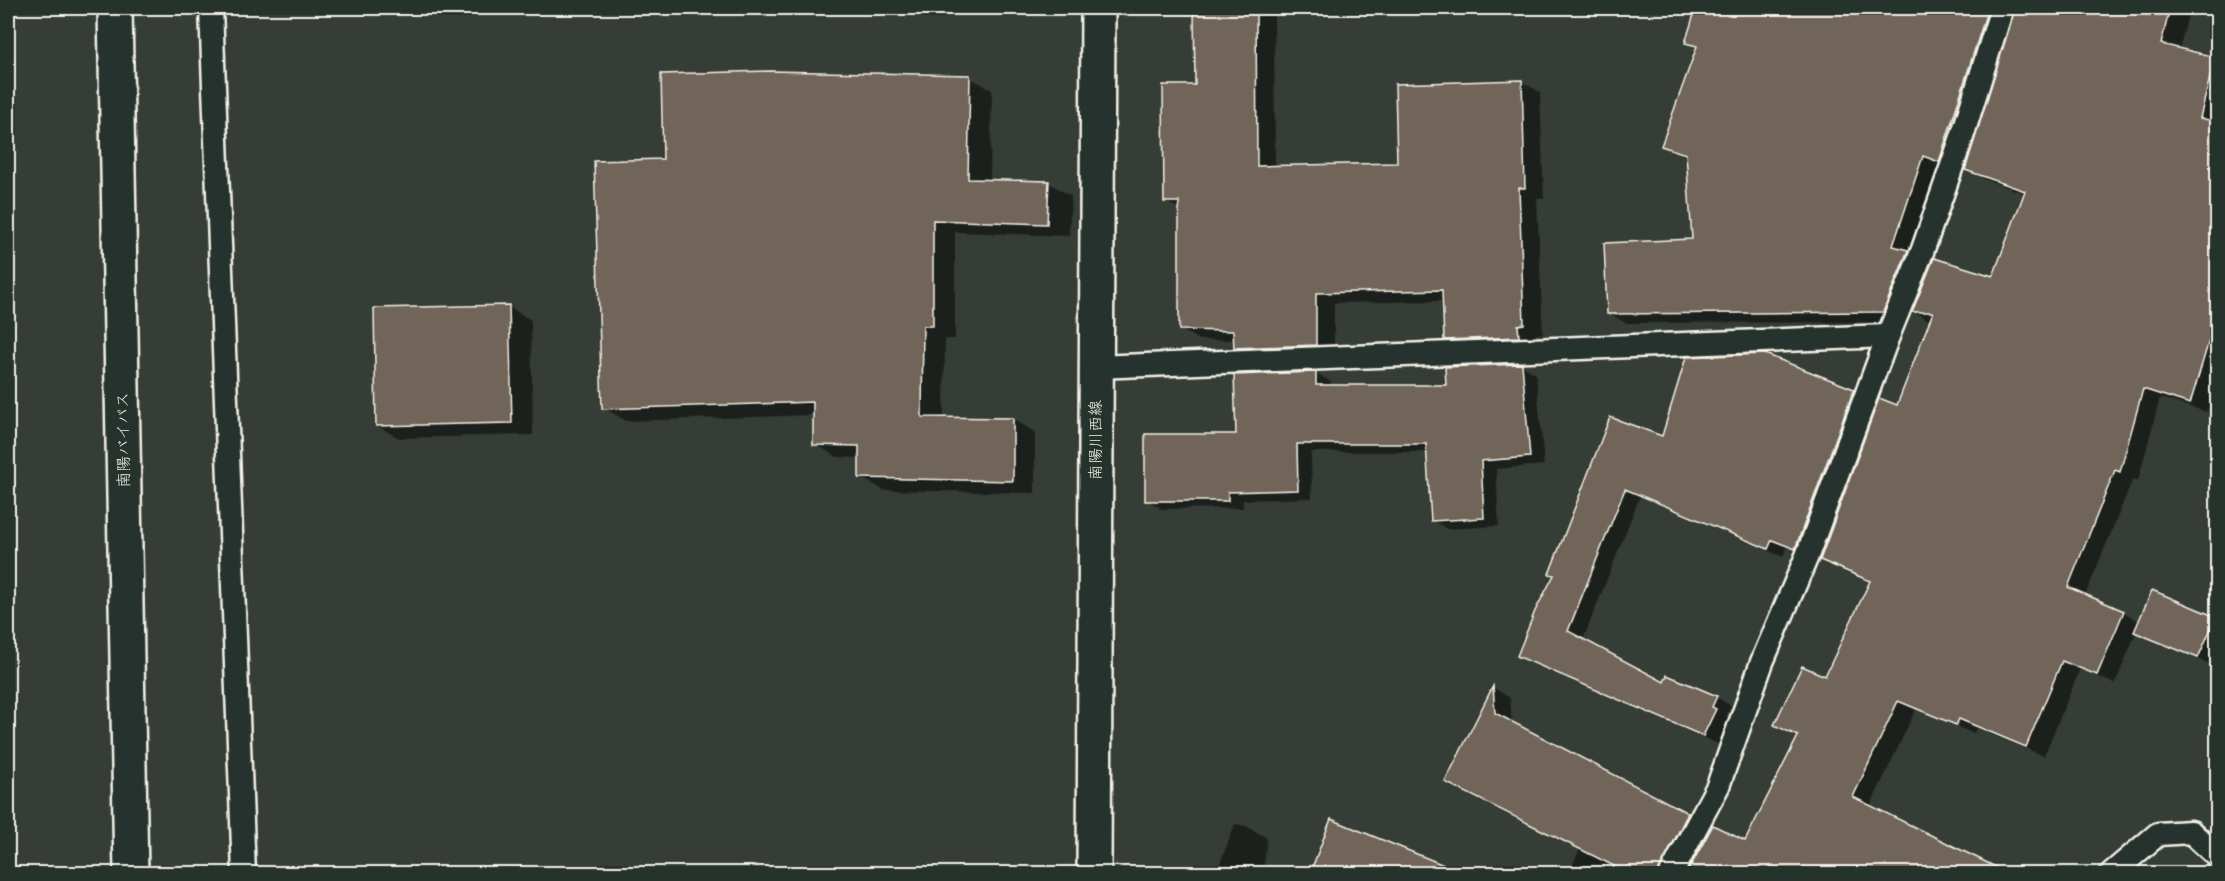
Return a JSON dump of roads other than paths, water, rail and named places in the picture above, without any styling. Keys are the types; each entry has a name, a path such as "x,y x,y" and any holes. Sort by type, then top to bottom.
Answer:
{"main road":[{"name":"南陽バイパス","path":"116,8 132,873"},
{"name":"南陽川西線","path":"1094,873 1098,8"}],"lane":[{"path":"211,8 244,873"},
{"path":"1671,873 1718,786 1762,662 1808,556 1959,148 2002,8"},
{"path":"1095,367 1888,336"},
{"path":"2111,873 2158,834 2191,832 2217,857"}]}
